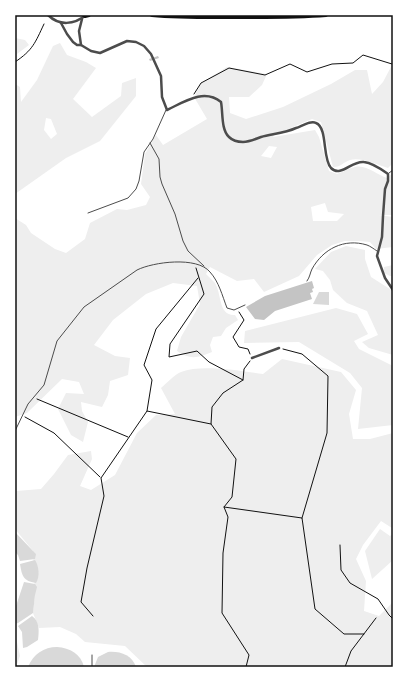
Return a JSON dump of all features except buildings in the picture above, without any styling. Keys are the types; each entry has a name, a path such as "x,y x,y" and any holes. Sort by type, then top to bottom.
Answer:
{"highway":[{"path":"152,15 213,18 326,15"}],"street":[{"path":"48,15 61,23 68,23 85,16"},
{"path":"81,45 79,31 85,16"},
{"path":"61,23 70,38 77,44 91,51 100,53 127,41 136,42 144,46 151,54 161,76 162,97 166,110 201,96 216,98 221,102 226,134 234,141 245,142 292,130 311,122 315,122 319,124 322,131 328,162 332,169 340,172 358,162 364,162 371,164 388,174 388,181 385,189 382,237 377,256 385,278 393,290"},
{"path":"252,358 279,348"}],"lane":[{"path":"88,213 128,198 132,194 138,185 144,152 166,110"},
{"path":"150,142 159,159 162,184 175,214 183,241 188,251 210,271 221,290 226,308 230,310 237,309 245,305"},
{"path":"388,174 393,170"},
{"path":"307,281 312,270 321,257 333,247 340,244 367,245 378,252"},
{"path":"15,431 28,404 44,384 57,341 84,307 146,265 175,262 204,266"},
{"path":"92,655 92,667"}],"path":[{"path":"15,62 30,51 35,45 44,24"},
{"path":"191,100 201,83 229,68 265,75 290,64 307,72 332,64 353,63 363,55 392,64 393,62"},
{"path":"194,264 204,294 170,344 169,357 197,351 209,362 243,380"},
{"path":"101,478 147,411 152,380 144,364 156,329 199,278"},
{"path":"237,309 244,320 233,337 239,347 248,349 252,358 244,368 243,380"},
{"path":"279,348 302,354 328,376 327,433 302,518 315,609 344,634 364,634"},
{"path":"224,507 232,497 236,459 211,424 212,407 223,394 243,380"},
{"path":"33,397 129,437"},
{"path":"147,411 211,424"},
{"path":"22,416 54,433 101,478 104,496 87,568 81,602 93,616"},
{"path":"224,507 302,518"},
{"path":"224,507 228,517 223,553 222,613 249,654 246,667"},
{"path":"340,545 341,570 350,583 378,599 389,615 393,618"},
{"path":"345,667 352,652 376,618"}],"shaded area":[{"path":"15,38 25,40 29,45 17,54 15,76"},
{"path":"60,43 67,55 86,62 96,68 73,99 92,117 121,96 122,83 136,78 136,96 100,141 66,158 15,194 15,84 20,87 21,102 37,80 53,46","holes":["46,118 51,119 57,134 51,139 44,130"]},
{"path":"393,63 393,163 388,168 364,160 355,159 333,167 321,122 312,119 274,135 273,137 315,130 319,137 329,171 337,174 359,166 367,168 387,178 393,173 393,215 379,215 393,217 393,247 376,249 370,242 359,241 345,241 332,245 317,255 299,276 264,292 254,279 237,281 210,267 206,274 215,283 223,308 226,312 235,315 238,320 226,328 221,336 213,337 210,345 212,352 198,357 186,356 177,351 181,337 200,304 197,286 173,283 146,294 113,320 94,345 115,356 130,358 128,375 110,381 108,395 102,407 81,402 82,411 88,422 83,442 71,435 58,409 66,393 84,394 79,382 62,379 27,413 15,417 15,218 26,225 31,233 55,249 66,253 85,239 90,223 117,209 127,210 146,205 150,197 141,184 145,154 156,135 163,145 207,119 194,97 201,83 227,67 267,74 262,85 249,97 229,97 230,113 246,119 283,107 331,84 355,70 367,70 372,94 383,82","holes":["269,146 277,147 271,158 261,156","325,203 328,212 344,214 337,221 313,221 311,207"]},
{"path":"346,246 365,250 365,259 371,277 393,291 393,355 369,348 362,342 378,335 367,311 347,303 333,290 330,280 323,271 315,269 331,252"},
{"path":"393,265 393,276 384,273 384,267"},
{"path":"319,292 329,292 329,305 313,304"},
{"path":"336,308 357,314 368,334 354,341 359,349 393,366 393,425 358,429 362,388 350,373 299,342 244,343 245,331"},
{"path":"282,359 341,372 356,390 349,414 353,439 370,439 393,433 393,527 392,528 381,521 363,545 356,559 366,581 364,611 379,616 393,602 393,667 147,667 125,646 85,642 76,634 60,627 39,628 33,613 35,595 33,551 15,529 16,491 41,489 68,455 91,451 92,459 80,486 91,490 115,475 137,433 156,415 175,414 161,388 181,372 210,368 263,374"},
{"path":"380,529 390,536 393,534 393,560 372,579 365,551"},
{"path":"15,532 36,554 35,559 20,561 15,552"},
{"path":"35,560 38,572 36,583 28,581 24,577 20,564"},
{"path":"24,582 35,584 37,587 33,613 15,624 15,609"},
{"path":"32,616 38,624 38,640 23,648 22,632 18,626"},
{"path":"15,633 20,656 16,667 15,667"},
{"path":"57,647 74,652 83,662 84,667 28,667 33,658 40,652 48,648"},
{"path":"108,652 117,652 129,657 132,659 136,667 94,667 98,657"}]}
